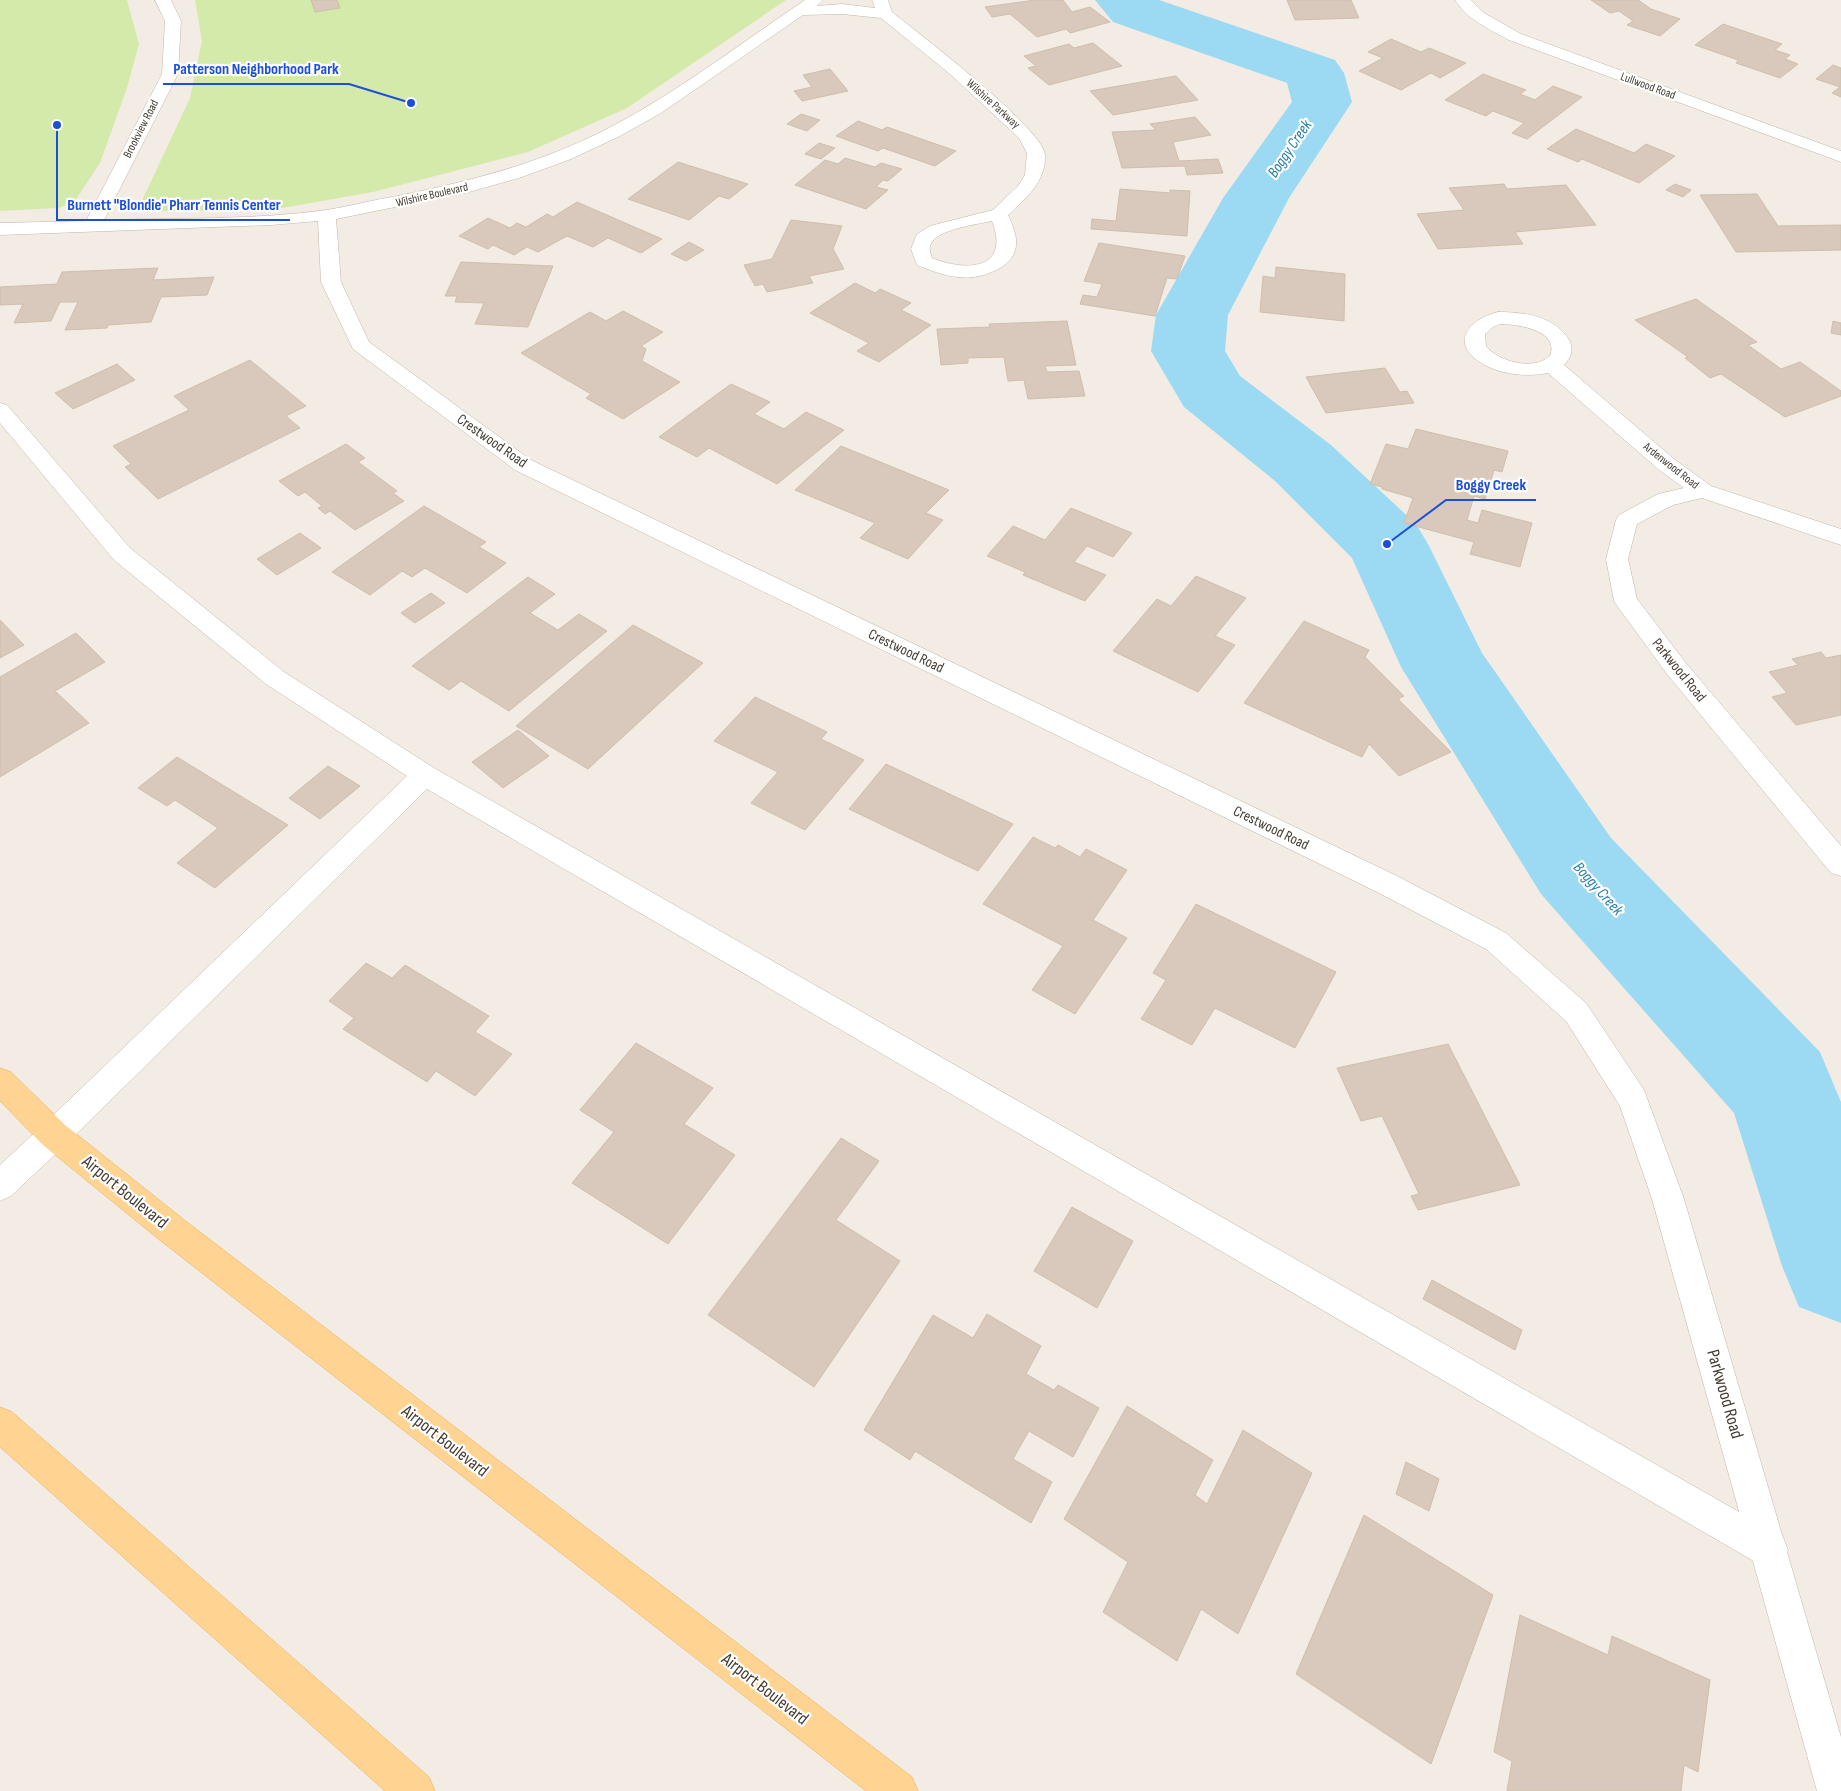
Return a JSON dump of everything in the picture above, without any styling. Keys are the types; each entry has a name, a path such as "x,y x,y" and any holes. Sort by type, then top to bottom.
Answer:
{"main road":[{"name":"Airport Boulevard","path":"0,1081 54,1135 180,1236 898,1791"},
{"path":"0,1424 415,1791"}],"street":[{"name":"Brookview Road","path":"92,226 170,74 173,21 163,0"},
{"name":"Wilshire Boulevard","path":"0,229 271,220 327,216 462,188 516,173 565,155 614,132 655,109 815,0"},
{"name":"Lullwood Road","path":"1463,0 1466,5 1490,23 1515,37 1841,157"},
{"name":"Wilshire Parkway","path":"799,10 882,7 1026,135 1036,153 1034,175 1025,189 998,214"},
{"name":"Crestwood Road","path":"327,216 331,282 360,345 523,465 1387,884 1488,936 1576,1012"},
{"name":"Ardenwood Road","path":"1551,365 1666,464 1702,491 1841,537"},
{"path":"0,410 122,554 275,678 425,775 1770,1550"},
{"name":"Parkwood Road","path":"1702,491 1666,499 1627,520 1617,559 1626,601 1676,668 1841,865"},
{"path":"0,1186 425,775"},
{"name":"Parkwood Road","path":"1576,1012 1633,1100 1668,1199 1770,1550 1837,1791"}],"green space":[{"path":"0,0 127,0 139,44 127,88 100,163 75,201 59,208 0,211"},
{"path":"195,0 786,0 627,108 528,152 373,192 271,210 153,211 139,207 190,98 202,41"}],"building":[{"path":"311,0 337,0 340,8 315,12"},
{"path":"1035,0 1063,0 1072,12 1090,7 1110,22 1070,33 1066,29 1037,37 1010,14 992,17 985,7"},
{"path":"1287,0 1351,0 1359,18 1295,20"},
{"path":"1591,0 1638,0 1651,9 1680,19 1660,36 1627,25 1633,21 1619,11 1610,13"},
{"path":"1723,24 1782,44 1775,50 1790,55 1785,59 1798,64 1780,78 1736,63 1738,60 1695,45"},
{"path":"1391,39 1421,52 1429,48 1466,63 1440,78 1431,73 1401,90 1359,71 1383,58 1368,52"},
{"path":"1093,43 1122,66 1049,85 1028,68 1036,66 1024,56 1069,44 1074,48"},
{"path":"1833,65 1841,68 1841,97 1832,93 1840,87 1816,79"},
{"path":"830,69 848,91 802,101 794,91 812,87 803,75"},
{"path":"1483,74 1526,90 1520,94 1535,100 1553,86 1582,97 1527,139 1512,133 1524,123 1493,111 1486,116 1445,100"},
{"path":"1176,76 1198,100 1113,115 1090,91"},
{"path":"801,114 820,120 807,131 787,124"},
{"path":"1195,117 1211,135 1173,142 1179,161 1218,159 1223,173 1187,175 1185,166 1122,168 1112,132 1156,130 1150,124"},
{"path":"858,121 882,130 887,127 956,151 935,166 883,148 878,151 836,136"},
{"path":"1576,129 1634,153 1646,144 1675,156 1639,183 1582,159 1578,162 1547,149"},
{"path":"819,143 835,148 821,159 805,154"},
{"path":"845,158 875,167 881,163 902,169 888,181 883,180 876,187 888,190 866,209 795,185 825,160 838,164"},
{"path":"678,162 748,184 729,199 719,196 689,220 628,199"},
{"path":"1504,184 1507,189 1566,185 1596,225 1515,232 1523,244 1438,249 1417,214 1464,210 1449,188"},
{"path":"1675,184 1691,190 1683,197 1666,190"},
{"path":"1120,189 1170,193 1170,190 1190,191 1187,236 1091,229 1092,219 1116,221"},
{"path":"1757,194 1778,226 1841,225 1841,250 1736,252 1700,195"},
{"path":"577,202 662,239 641,253 608,238 593,247 567,236 538,252 527,247 514,255 493,245 488,249 459,236 488,218 510,228 517,223 526,227 547,214 553,217"},
{"path":"791,220 842,226 833,249 844,269 809,276 813,283 767,292 763,284 755,286 744,265 772,259"},
{"path":"689,242 704,250 686,261 671,254"},
{"path":"1099,243 1185,256 1177,279 1167,278 1155,316 1080,304 1083,295 1097,297 1102,284 1084,281"},
{"path":"461,262 553,266 528,327 475,324 484,303 455,302 457,296 445,296"},
{"path":"1276,267 1345,274 1344,321 1260,312 1263,276 1275,278"},
{"path":"158,268 153,280 214,277 207,295 161,297 151,322 108,325 107,328 65,330 78,302 60,302 51,321 14,323 23,304 0,305 0,287 57,284 62,272"},
{"path":"855,283 875,293 880,289 911,303 901,310 931,325 879,362 857,351 869,343 810,313"},
{"path":"1696,299 1757,342 1748,345 1781,369 1800,362 1841,391 1841,396 1785,417 1721,374 1710,378 1685,358 1688,357 1635,320"},
{"path":"623,311 663,332 641,346 646,349 642,361 680,382 623,419 586,398 591,394 521,353 590,312 606,321"},
{"path":"1067,321 1076,365 1045,366 1047,372 1079,371 1085,396 1028,399 1024,380 1008,381 1004,357 968,358 968,363 941,365 937,329 990,327 989,324"},
{"path":"1833,321 1841,323 1841,335 1831,333"},
{"path":"250,360 306,406 286,416 300,428 158,499 125,467 131,464 113,446 189,410 174,396"},
{"path":"117,364 135,380 73,409 55,393"},
{"path":"1385,368 1400,392 1407,391 1414,403 1326,413 1306,377"},
{"path":"731,384 770,402 754,414 784,429 806,412 844,430 777,484 709,448 697,457 659,437"},
{"path":"1416,429 1508,451 1502,472 1494,470 1485,499 1474,496 1467,520 1478,523 1482,510 1532,523 1520,567 1470,554 1474,542 1404,523 1413,498 1370,484 1386,444 1408,449"},
{"path":"346,444 365,458 358,462 397,491 393,493 404,501 355,530 330,511 325,514 318,508 322,506 305,492 298,496 279,481"},
{"path":"841,446 949,490 926,513 943,520 908,559 860,538 875,523 795,490"},
{"path":"424,506 486,542 479,547 506,563 467,593 425,568 412,577 402,571 370,595 332,572"},
{"path":"1071,508 1132,533 1113,557 1087,546 1074,562 1106,575 1085,601 1023,575 1025,572 987,556 1013,526 1045,540"},
{"path":"300,533 321,548 277,575 257,559"},
{"path":"1196,576 1246,598 1215,636 1235,645 1198,692 1113,651 1157,599 1171,606"},
{"path":"528,577 555,594 530,613 558,630 579,614 607,631 509,711 461,681 449,690 412,666"},
{"path":"431,593 445,603 415,623 401,613"},
{"path":"0,620 24,645 0,658"},
{"path":"1304,621 1369,650 1365,657 1404,696 1398,699 1451,752 1399,776 1369,744 1362,757 1244,703"},
{"path":"633,625 703,663 588,769 516,726"},
{"path":"76,633 105,662 55,691 89,723 0,777 0,677"},
{"path":"1821,652 1826,658 1841,655 1841,715 1796,725 1772,697 1787,693 1769,672 1798,665 1792,659"},
{"path":"755,697 827,732 821,739 864,760 805,830 751,803 778,772 714,741"},
{"path":"518,730 549,756 503,788 472,762"},
{"path":"177,757 288,825 215,888 177,863 218,828 175,800 167,806 138,788"},
{"path":"886,764 1013,824 978,871 849,809"},
{"path":"328,766 360,786 320,819 289,798"},
{"path":"1033,837 1055,848 1058,845 1080,857 1086,849 1127,870 1093,920 1127,938 1075,1014 1032,990 1063,946 983,904"},
{"path":"1196,904 1336,972 1295,1048 1215,1008 1192,1045 1141,1019 1166,980 1153,973"},
{"path":"366,963 392,978 405,965 489,1016 475,1032 512,1054 475,1096 436,1071 427,1082 343,1029 354,1018 329,1001"},
{"path":"636,1043 713,1088 684,1124 735,1155 668,1244 572,1183 614,1132 580,1110"},
{"path":"1448,1044 1520,1185 1418,1210 1411,1196 1419,1194 1382,1116 1361,1121 1337,1068"},
{"path":"841,1138 879,1161 836,1220 900,1261 814,1387 708,1315"},
{"path":"1072,1207 1133,1241 1097,1308 1034,1271"},
{"path":"1432,1280 1522,1330 1515,1350 1423,1299"},
{"path":"987,1314 1041,1346 1026,1374 1054,1390 1058,1385 1099,1408 1073,1457 1029,1431 1013,1459 1052,1482 1031,1523 915,1451 910,1460 864,1430 933,1315 973,1338"},
{"path":"1127,1406 1213,1460 1195,1495 1207,1504 1243,1430 1312,1473 1238,1634 1201,1609 1177,1661 1103,1612 1128,1562 1064,1519"},
{"path":"1406,1462 1439,1479 1429,1511 1396,1494"},
{"path":"1364,1515 1493,1595 1431,1764 1296,1674"},
{"path":"1520,1615 1608,1655 1612,1636 1710,1680 1698,1772 1684,1765 1681,1791 1507,1791 1512,1761 1494,1752"}],"waterway":[{"name":"Boggy Creek","path":"1123,0 1133,10 1314,73 1322,102 1256,198 1192,315 1188,351 1211,391 1303,463 1387,544 1445,667 1576,866 1781,1087 1841,1266"}],"place":[{"name":"Patterson Neighborhood Park","path":"411,103"},
{"name":"Burnett \"Blondie\" Pharr Tennis Center","path":"57,125"},
{"name":"Boggy Creek","path":"1387,544"}]}
